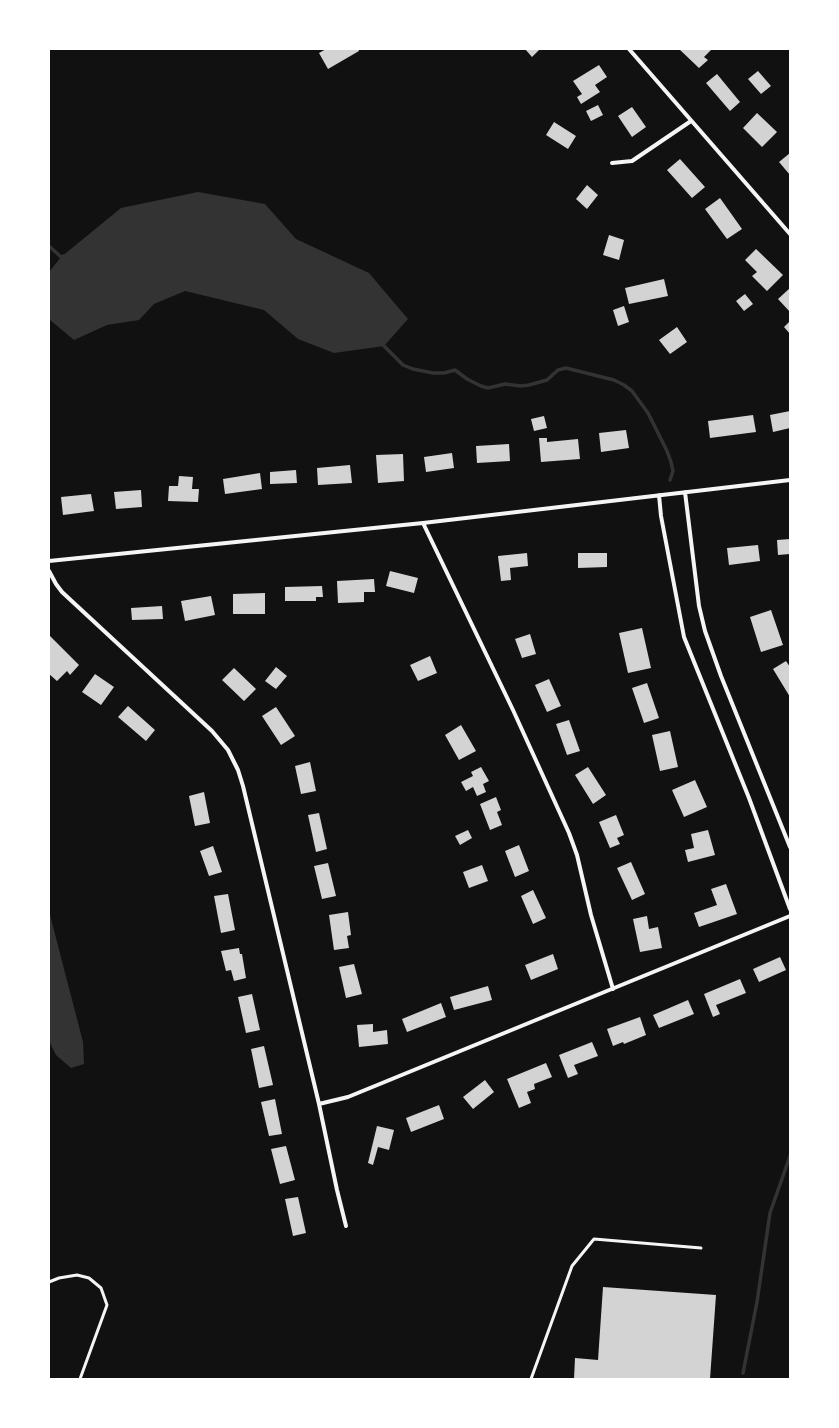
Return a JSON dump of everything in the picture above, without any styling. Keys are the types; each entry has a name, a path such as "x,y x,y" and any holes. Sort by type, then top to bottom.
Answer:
{"street":[{"path":"629,49 790,234"},
{"path":"612,163 632,161 691,121"},
{"path":"49,561 423,523 790,480"},
{"path":"685,492 699,606 705,631 721,676 790,847"},
{"path":"659,495 661,516 684,637 749,798 790,909"},
{"path":"423,523 513,710 569,833 577,855 595,928 613,989"},
{"path":"49,571 62,592 212,731 228,750 238,770 319,1104 336,1190 346,1226"},
{"path":"319,1104 348,1097 790,916"}],"lane":[{"path":"531,1379 572,1266 594,1239 701,1248"},
{"path":"49,1282 59,1278 77,1275 89,1278 101,1288 107,1305 80,1379"}],"shaded area":[{"path":"198,192 265,204 296,239 369,273 408,319 384,346 334,353 298,339 264,310 185,291 154,304 139,320 107,325 74,340 50,320 49,272 61,257 121,208"},
{"path":"49,911 83,1042 84,1064 71,1068 56,1055 49,1041"}],"building":[{"path":"326,49 358,49 359,51 328,69 319,53"},
{"path":"525,49 540,49 532,57"},
{"path":"679,49 712,49 704,57 708,60 699,68"},
{"path":"599,65 607,77 595,85 600,92 581,104 577,97 582,94 573,81"},
{"path":"758,71 771,86 761,94 748,79"},
{"path":"717,74 740,102 730,111 706,83"},
{"path":"598,105 603,115 591,121 586,111"},
{"path":"632,107 646,127 632,137 618,116"},
{"path":"757,113 777,132 762,147 743,128"},
{"path":"554,122 576,136 568,149 546,135"},
{"path":"790,153 790,175 779,162"},
{"path":"680,159 705,187 692,198 667,170"},
{"path":"587,185 598,195 587,209 576,199"},
{"path":"720,198 742,229 727,239 705,209"},
{"path":"609,235 624,240 619,260 603,255"},
{"path":"756,249 783,275 767,291 752,276 757,272 745,260"},
{"path":"664,279 668,296 629,304 625,288"},
{"path":"790,288 790,312 778,299"},
{"path":"745,294 753,304 744,311 736,301"},
{"path":"624,306 629,322 618,326 613,310"},
{"path":"790,321 790,334 784,327"},
{"path":"677,327 687,342 670,354 659,340"},
{"path":"790,411 790,428 773,432 770,415"},
{"path":"753,415 756,432 710,438 708,421"},
{"path":"544,416 547,428 534,431 531,419"},
{"path":"626,430 629,448 601,452 599,433"},
{"path":"539,438 547,438 547,442 578,439 580,459 541,462"},
{"path":"509,444 510,461 477,463 476,446"},
{"path":"452,453 454,468 426,472 424,457"},
{"path":"403,454 404,481 378,483 376,455"},
{"path":"350,465 352,483 318,485 317,468"},
{"path":"296,470 297,483 270,484 270,472"},
{"path":"260,473 262,489 225,494 223,479"},
{"path":"179,476 193,477 192,489 199,489 198,502 168,501 169,486 178,486"},
{"path":"141,490 142,507 116,509 114,492"},
{"path":"91,494 94,511 63,515 61,497"},
{"path":"790,539 790,554 778,555 777,540"},
{"path":"758,545 760,561 729,565 727,548"},
{"path":"527,553 528,566 510,568 511,580 501,581 498,556"},
{"path":"578,553 607,553 607,567 578,568"},
{"path":"390,571 418,578 414,593 386,586"},
{"path":"374,579 375,592 364,592 364,602 338,603 337,581"},
{"path":"322,586 323,597 316,597 316,601 285,601 285,587"},
{"path":"265,593 265,614 233,614 233,594"},
{"path":"211,596 215,615 185,621 181,601"},
{"path":"162,606 163,619 132,620 131,608"},
{"path":"771,610 783,645 761,652 750,617"},
{"path":"642,628 651,668 628,673 619,633"},
{"path":"530,634 536,654 522,658 515,639"},
{"path":"49,635 79,665 70,675 67,671 57,681 49,674"},
{"path":"430,656 437,673 418,681 410,665"},
{"path":"786,661 790,667 790,697 773,669"},
{"path":"276,667 287,676 276,689 265,681"},
{"path":"234,668 256,689 244,701 222,680"},
{"path":"95,674 114,687 101,705 82,692"},
{"path":"549,679 561,706 547,712 535,685"},
{"path":"647,683 659,718 644,723 632,688"},
{"path":"128,706 155,730 146,741 118,717"},
{"path":"276,707 295,736 281,745 262,716"},
{"path":"569,720 580,751 567,755 556,724"},
{"path":"461,725 476,751 459,760 445,735"},
{"path":"670,731 678,767 660,771 652,735"},
{"path":"310,762 316,791 301,794 295,766"},
{"path":"481,767 489,781 483,784 486,792 477,796 473,787 466,791 461,782 473,776 471,772"},
{"path":"588,767 606,795 593,804 575,775"},
{"path":"695,780 707,807 684,817 672,790"},
{"path":"204,792 210,823 195,826 189,796"},
{"path":"496,797 501,810 497,812 502,825 490,830 480,804"},
{"path":"319,813 327,849 316,852 308,815"},
{"path":"616,815 624,835 617,838 620,844 610,848 599,822"},
{"path":"468,830 472,838 460,845 455,836"},
{"path":"708,830 715,855 688,862 685,850 694,848 691,834"},
{"path":"519,845 529,871 515,877 505,851"},
{"path":"213,846 222,872 209,876 200,851"},
{"path":"631,862 645,894 632,900 617,868"},
{"path":"328,863 336,896 322,899 314,866"},
{"path":"482,865 488,881 469,888 463,872"},
{"path":"726,884 737,914 699,927 694,913 717,905 711,889"},
{"path":"533,890 546,918 533,924 521,896"},
{"path":"228,894 235,930 221,933 214,896"},
{"path":"348,912 351,935 347,936 349,948 334,950 329,915"},
{"path":"647,916 649,929 658,927 662,948 640,952 633,919"},
{"path":"239,948 240,954 242,954 246,978 234,981 231,970 226,971 221,951"},
{"path":"553,954 558,969 531,980 525,965"},
{"path":"780,957 786,970 759,982 753,969"},
{"path":"354,964 362,994 346,998 339,967"},
{"path":"740,979 746,993 716,1005 720,1014 713,1017 704,994"},
{"path":"488,986 492,1000 454,1010 450,997"},
{"path":"252,994 260,1030 246,1033 238,997"},
{"path":"688,1000 694,1014 659,1028 653,1015"},
{"path":"441,1003 446,1017 407,1032 402,1019"},
{"path":"640,1017 646,1035 624,1044 623,1042 613,1046 607,1029"},
{"path":"373,1024 373,1032 387,1030 388,1044 359,1047 357,1025"},
{"path":"592,1042 598,1056 574,1065 578,1074 568,1078 559,1055"},
{"path":"264,1046 273,1085 259,1088 251,1049"},
{"path":"546,1063 552,1077 534,1084 535,1089 527,1092 531,1103 519,1108 507,1079"},
{"path":"485,1080 494,1092 473,1109 463,1097"},
{"path":"275,1099 282,1134 269,1136 261,1102"},
{"path":"439,1105 444,1119 411,1132 406,1118"},
{"path":"377,1126 394,1130 389,1150 378,1147 373,1165 368,1163"},
{"path":"286,1146 295,1180 280,1184 271,1149"},
{"path":"298,1197 306,1233 293,1236 285,1199"},
{"path":"603,1287 716,1295 710,1379 574,1379 575,1358 598,1360"}],"waterway":[{"path":"49,246 61,257 64,256"},
{"path":"382,344 403,365 413,369 433,373 444,373 455,370 467,379 488,388 505,384 521,386 529,385 547,380 558,370 566,368 614,380 632,391 648,413 671,462 673,471 670,480"},
{"path":"743,1373 757,1302 770,1213 790,1156"}]}
